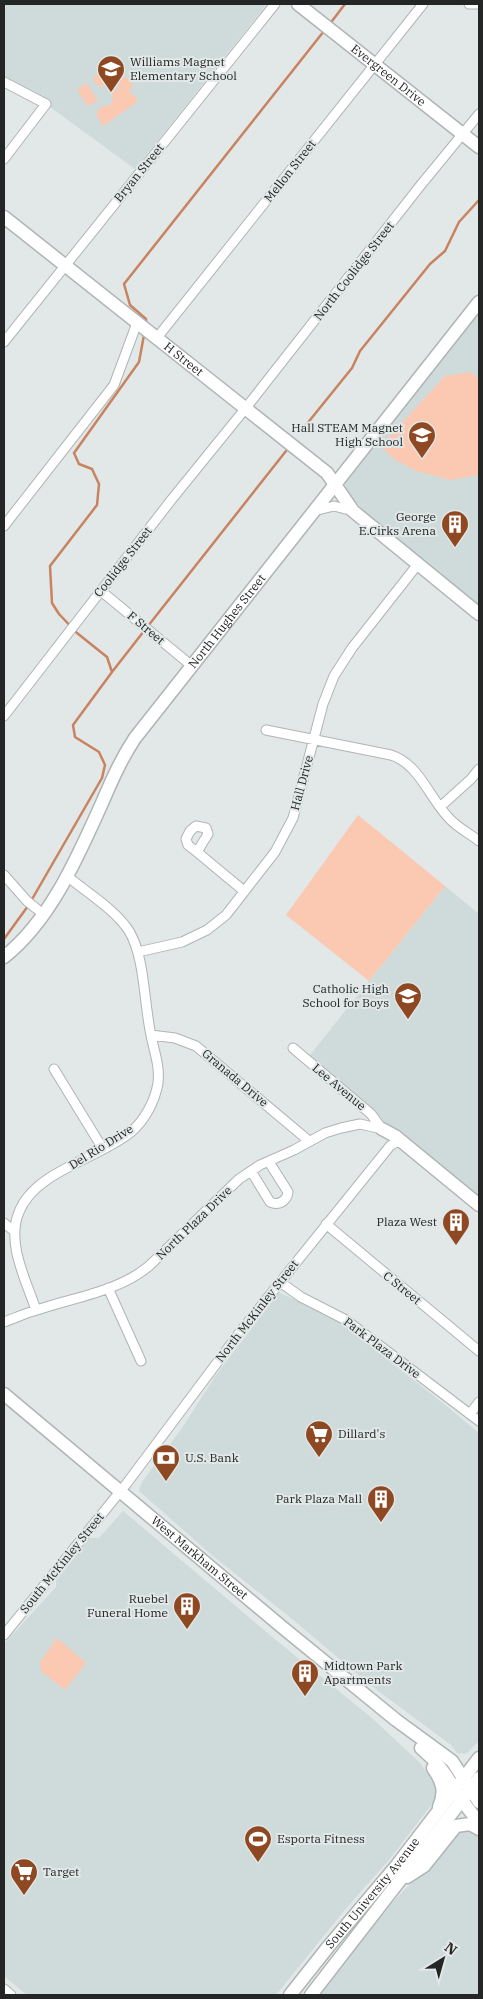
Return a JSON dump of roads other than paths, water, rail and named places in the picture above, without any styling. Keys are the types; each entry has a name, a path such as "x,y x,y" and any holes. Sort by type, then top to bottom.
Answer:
{"street":[{"name":"Bryan Street","path":"4,342 275,4"},
{"name":"Evergreen Drive","path":"298,4 479,147"},
{"name":"Mellon Street","path":"154,337 423,4"},
{"path":"469,4 477,4"},
{"path":"4,82 46,104 4,159"},
{"name":"North Coolidge Street","path":"245,409 479,114"},
{"name":"H Street","path":"4,218 327,474 353,511 479,614"},
{"name":"North Hughes Street","path":"4,957 24,939 34,907 67,876 125,754 192,666 479,302"},
{"path":"4,526 114,384 139,325"},
{"name":"Coolidge Street","path":"4,716 172,499 245,409"},
{"path":"314,511 334,506 353,511"},
{"name":"Hall Drive","path":"138,952 182,942 201,934 226,915 275,852 288,829 325,696 334,676 352,648 418,564"},
{"name":"F Street","path":"101,591 192,666"},
{"path":"266,730 314,738 391,755 404,760 412,767 453,822 479,841"},
{"path":"440,807 471,779 479,769"},
{"path":"197,852 244,891"},
{"path":"4,875 34,907"},
{"name":"Del Rio Drive","path":"36,1310 17,1255 14,1231 21,1206 37,1186 130,1132 142,1120 151,1106 159,1073 138,952 133,937 123,923 67,876"},
{"name":"Granada Drive","path":"151,1035 174,1038 196,1046 309,1141"},
{"name":"Lee Avenue","path":"293,1048 371,1114 382,1129"},
{"path":"54,1069 103,1149"},
{"name":"North Plaza Drive","path":"4,1322 123,1283 142,1272 251,1171 309,1141 350,1126 369,1125 382,1129"},
{"path":"382,1129 479,1206"},
{"name":"North McKinley Street","path":"121,1491 211,1370 326,1224 390,1146 396,1142 402,1143"},
{"path":"251,1171 270,1202 278,1204 285,1200 288,1192 269,1162"},
{"path":"4,1223 14,1231"},
{"name":"C Street","path":"326,1224 479,1351"},
{"name":"Park Plaza Drive","path":"280,1282 301,1297 346,1320 479,1422"},
{"path":"108,1288 141,1361"},
{"name":"West Markham Street","path":"4,1394 396,1720 452,1761 479,1802"},
{"path":"470,1414 479,1402"},
{"name":"South McKinley Street","path":"4,1635 121,1491"},
{"name":"West Markham Street","path":"396,1720 404,1734 438,1763 451,1781 462,1802 479,1822"},
{"path":"420,1748 441,1779 444,1792 432,1820"},
{"path":"467,1784 479,1758"},
{"path":"467,1784 479,1778"},
{"name":"South University Avenue","path":"290,1995 455,1790 467,1784"},
{"name":"South University Avenue","path":"310,1995 462,1802 467,1784"},
{"path":"400,1880 424,1866 456,1826 470,1824 479,1829"},
{"path":"4,1989 11,1995"}],"waterway":[{"path":"329,25 345,4"},
{"path":"146,324 146,319 130,305 124,284 324,31"},
{"path":"306,425 352,368 360,351 430,264 445,251 459,222 479,200"},
{"path":"31,901 102,778 105,765 99,752 75,737 73,725 112,672 107,657 77,633 59,614 52,603 50,566 97,505 99,484 92,469 79,464 74,453 139,362 144,335"},
{"path":"148,626 286,451"},
{"path":"112,672 144,631"},
{"path":"4,939 28,906"}],"place":[{"name":"Williams Magnet Elementary School","path":"111,93"},
{"name":"Hall STEAM Magnet High School","path":"422,459"},
{"name":"George E.Cirks Arena","path":"455,548"},
{"name":"Catholic High School for Boys","path":"408,1020"},
{"name":"Plaza West","path":"456,1246"},
{"name":"Dillard's","path":"319,1458"},
{"name":"U.S. Bank","path":"166,1482"},
{"name":"Park Plaza Mall","path":"381,1523"},
{"name":"Ruebel Funeral Home","path":"187,1630"},
{"name":"Midtown Park Apartments","path":"305,1697"},
{"name":"Esporta Fitness","path":"258,1863"},
{"name":"Target","path":"24,1896"}]}
